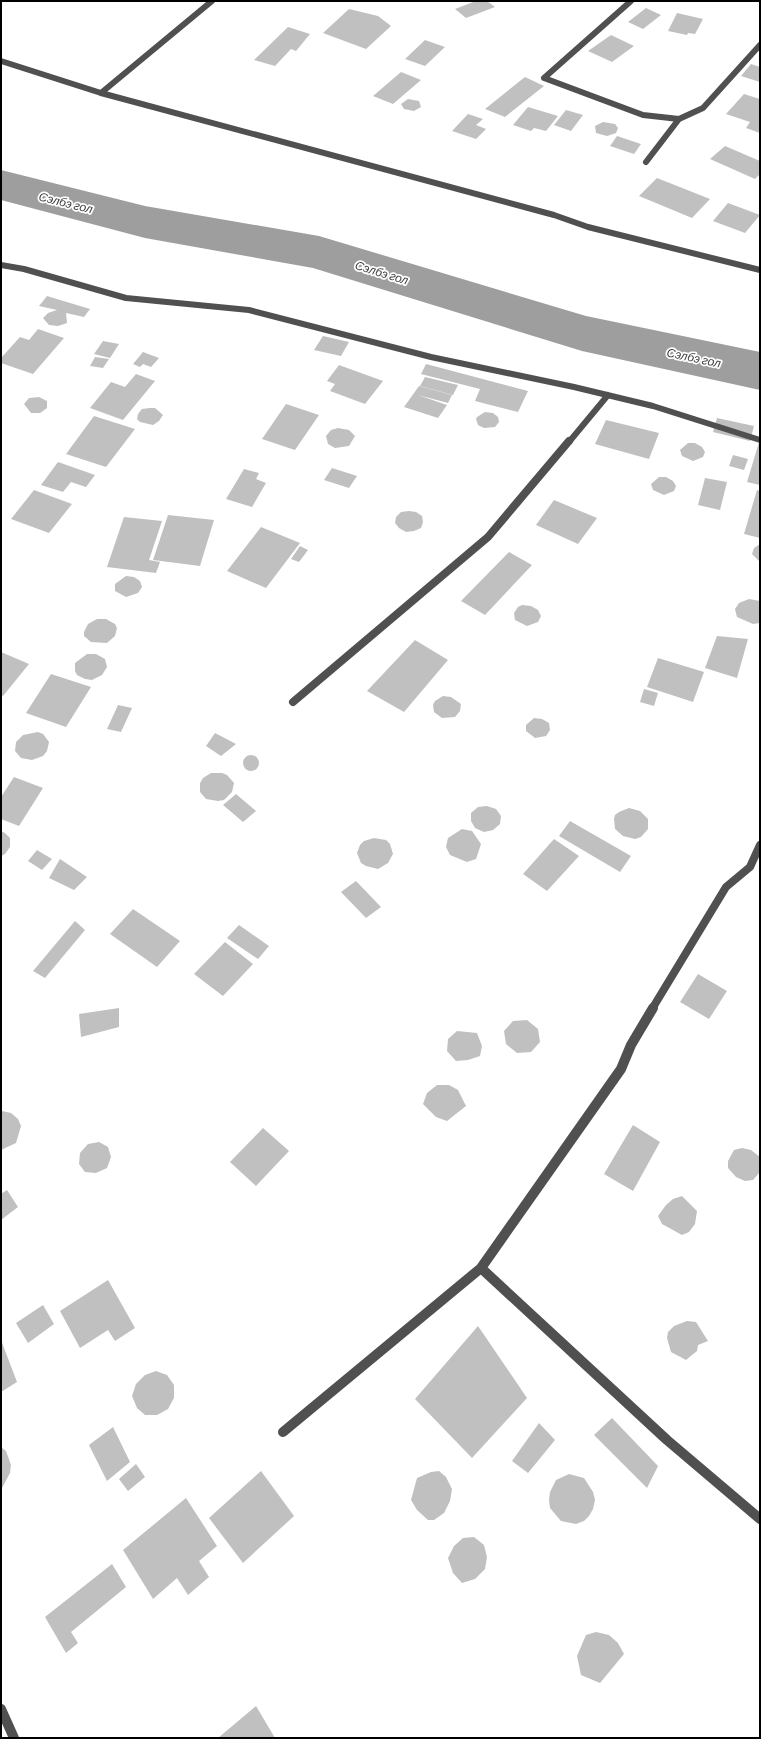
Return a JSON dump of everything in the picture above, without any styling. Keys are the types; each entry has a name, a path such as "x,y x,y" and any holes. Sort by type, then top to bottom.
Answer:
{"street":[{"path":"101,93 212,1"},
{"path":"631,1 544,78 643,115 678,119"},
{"path":"646,162 678,119 703,108 760,45"},
{"path":"1,61 101,93 554,215 588,227 760,270"},
{"path":"1,265 24,269 126,298 249,310 470,366 653,406 760,440"},
{"path":"293,702 488,537 608,395"},
{"path":"283,1432 481,1268 621,1069 631,1044 726,887 750,867 760,845"},
{"path":"481,1268 667,1440 760,1519"},
{"path":"1,1709 14,1738"}],"building":[{"path":"476,1 487,1 495,7 466,18 455,9"},
{"path":"646,8 661,15 643,29 628,22"},
{"path":"349,9 378,16 391,26 366,49 323,33"},
{"path":"677,13 703,19 695,34 688,33 687,35 668,31"},
{"path":"288,27 310,34 296,51 291,49 275,66 254,60"},
{"path":"611,35 634,46 612,62 588,51"},
{"path":"425,40 445,47 425,66 405,59"},
{"path":"751,64 760,67 760,82 741,76"},
{"path":"401,72 421,80 393,104 373,96"},
{"path":"525,77 544,86 505,117 485,109"},
{"path":"744,94 760,99 760,133 746,128 750,122 726,114"},
{"path":"408,99 419,101 421,107 414,111 404,109 401,104"},
{"path":"528,107 558,116 546,131 534,128 531,131 513,125"},
{"path":"566,110 583,115 571,131 554,125"},
{"path":"468,114 483,119 476,125 486,129 476,139 452,131"},
{"path":"603,122 615,124 618,128 616,133 607,136 596,133 595,126"},
{"path":"617,136 641,144 634,154 610,146"},
{"path":"725,146 760,161 760,174 755,179 710,159"},
{"path":"657,178 710,199 692,218 639,196"},
{"path":"728,203 760,215 745,233 713,221"},
{"path":"47,296 90,309 84,317 66,313 67,323 58,326 49,325 43,318 48,313 57,310 39,306"},
{"path":"38,329 64,338 33,374 1,363 1,358 20,337 29,340"},
{"path":"323,336 349,342 341,356 314,350"},
{"path":"103,341 119,344 110,358 94,354"},
{"path":"143,352 159,358 151,367 143,364 140,367 133,364"},
{"path":"95,357 109,359 103,368 90,366"},
{"path":"426,364 528,391 518,412 475,401 480,389 421,374"},
{"path":"339,365 383,381 365,404 330,391 335,384 327,381"},
{"path":"136,374 155,381 123,420 90,408 111,382 125,387"},
{"path":"425,377 458,385 453,395 420,386"},
{"path":"419,386 452,395 448,403 418,395 447,405 438,418 404,407"},
{"path":"39,397 47,401 47,408 40,413 31,413 24,404 29,398"},
{"path":"286,404 319,415 295,450 262,439"},
{"path":"155,408 163,415 159,421 153,425 140,422 137,419 138,414 142,409"},
{"path":"485,412 493,413 498,417 499,422 495,427 484,428 478,425 476,419 477,417"},
{"path":"94,416 135,429 106,467 66,454"},
{"path":"717,418 754,426 750,441 713,432"},
{"path":"606,420 659,433 649,459 595,444"},
{"path":"338,428 349,430 355,436 349,446 335,448 328,444 326,436 331,430"},
{"path":"760,439 760,485 747,482"},
{"path":"688,443 695,443 702,447 705,452 703,457 693,461 682,456 680,450"},
{"path":"733,455 748,459 744,470 729,466"},
{"path":"58,462 95,475 86,487 71,482 63,492 41,485"},
{"path":"332,468 357,476 349,488 324,480"},
{"path":"244,469 259,473 256,479 266,483 252,507 226,499"},
{"path":"659,477 666,477 673,481 676,486 674,491 664,495 653,490 651,484"},
{"path":"705,478 727,482 720,510 698,505"},
{"path":"34,490 72,504 49,533 11,519"},
{"path":"757,490 760,491 760,538 744,534"},
{"path":"554,500 597,518 578,544 536,525"},
{"path":"401,512 416,512 422,516 423,522 421,528 406,532 399,528 395,523 396,517"},
{"path":"168,515 214,520 200,566 153,560"},
{"path":"124,517 162,521 149,560 160,562 156,573 107,567"},
{"path":"261,527 300,543 266,588 227,571"},
{"path":"760,544 760,562 752,554 754,548"},
{"path":"300,546 308,550 299,562 291,559"},
{"path":"509,552 532,565 485,615 461,601"},
{"path":"126,576 134,577 140,581 142,587 138,593 126,597 115,591 115,584"},
{"path":"749,599 760,601 760,623 753,624 737,617 735,609 739,603"},
{"path":"522,605 531,606 538,610 541,616 538,622 527,626 515,620 514,613 518,607"},
{"path":"97,619 106,619 115,624 117,628 115,636 107,643 91,642 84,636 84,632 88,624"},
{"path":"717,636 748,639 737,678 705,668"},
{"path":"415,640 448,660 404,712 367,691"},
{"path":"1,652 29,664 3,696 1,695"},
{"path":"87,654 96,654 105,659 107,667 102,675 92,680 85,679 77,675 75,671 75,663"},
{"path":"658,658 704,672 693,702 647,687"},
{"path":"51,674 91,687 66,727 26,713"},
{"path":"644,689 658,693 654,706 640,702"},
{"path":"443,696 451,697 461,704 460,711 455,717 442,718 434,712 433,705 435,701"},
{"path":"118,705 132,708 121,732 107,729"},
{"path":"534,718 542,719 549,723 550,730 546,736 535,738 526,731 526,725"},
{"path":"38,732 43,734 49,742 47,751 43,756 32,760 21,758 15,751 16,742 23,735"},
{"path":"215,733 236,744 221,756 206,746"},
{"path":"251,755 258,760 259,763 254,770 251,771 244,766 243,763 248,756"},
{"path":"211,773 222,773 227,775 234,783 232,792 224,800 218,801 206,799 200,792 200,783 203,778"},
{"path":"14,777 43,788 19,826 1,819 1,797"},
{"path":"236,794 256,811 243,822 223,805"},
{"path":"487,806 496,809 501,816 500,824 493,830 484,832 475,828 471,821 471,813 478,807"},
{"path":"629,808 640,811 648,819 648,829 641,837 635,839 623,836 615,829 615,815"},
{"path":"570,821 631,856 620,872 559,836"},
{"path":"462,829 472,831 481,844 476,859 467,862 450,855 446,847 448,838"},
{"path":"1,831 10,838 10,847 5,854 1,856"},
{"path":"374,838 386,840 390,844 393,854 388,863 378,869 361,863 357,853 360,845 364,841"},
{"path":"554,839 579,856 547,891 523,874"},
{"path":"37,850 52,859 42,870 28,861"},
{"path":"60,859 87,877 74,890 49,878"},
{"path":"356,881 381,907 366,918 341,892"},
{"path":"133,909 180,941 157,967 110,934"},
{"path":"75,921 85,930 45,978 33,971"},
{"path":"239,925 269,946 258,959 227,938"},
{"path":"225,942 253,964 223,996 194,974"},
{"path":"698,974 727,991 709,1019 680,1002"},
{"path":"119,1008 119,1027 81,1037 79,1014"},
{"path":"527,1020 538,1029 540,1042 531,1052 517,1053 506,1044 504,1031 513,1021"},
{"path":"457,1031 477,1033 482,1046 480,1056 468,1060 456,1061 447,1051 448,1039"},
{"path":"437,1085 449,1085 458,1090 466,1106 447,1121 436,1117 423,1104 427,1093"},
{"path":"2,1111 11,1113 18,1119 21,1126 16,1143 1,1150"},
{"path":"633,1125 660,1142 633,1191 604,1174"},
{"path":"263,1128 289,1151 256,1186 230,1162"},
{"path":"99,1142 108,1147 111,1157 107,1168 96,1173 85,1172 79,1164 80,1153 88,1144"},
{"path":"742,1148 751,1150 760,1157 760,1172 753,1180 745,1181 736,1177 728,1168 728,1161 734,1150"},
{"path":"7,1190 18,1207 1,1220 1,1194"},
{"path":"682,1196 697,1211 695,1224 689,1232 682,1235 662,1224 658,1216 666,1205 673,1199"},
{"path":"108,1280 135,1328 115,1341 108,1330 80,1348 60,1311"},
{"path":"43,1305 54,1324 28,1343 16,1323"},
{"path":"687,1321 696,1322 708,1341 698,1345 697,1351 686,1360 671,1352 667,1338 668,1332 674,1326"},
{"path":"478,1326 527,1398 472,1458 415,1399"},
{"path":"1,1340 17,1382 1,1392"},
{"path":"156,1371 167,1375 174,1385 174,1398 168,1409 157,1415 145,1415 137,1408 132,1396 136,1384 145,1375"},
{"path":"612,1418 658,1466 647,1488 594,1435"},
{"path":"539,1423 555,1440 528,1473 512,1461"},
{"path":"113,1427 130,1462 107,1481 89,1445"},
{"path":"1,1447 6,1451 11,1465 10,1473 1,1490"},
{"path":"136,1464 145,1477 128,1491 119,1479"},
{"path":"261,1471 294,1516 243,1563 209,1518"},
{"path":"439,1471 446,1477 452,1489 450,1501 444,1513 434,1520 428,1520 417,1510 411,1500 417,1478 431,1472"},
{"path":"569,1474 584,1478 593,1492 595,1500 593,1509 589,1516 584,1521 576,1524 561,1521 550,1508 550,1492 556,1480"},
{"path":"186,1498 217,1546 199,1561 209,1577 188,1595 177,1578 153,1599 123,1550"},
{"path":"474,1537 484,1545 487,1557 485,1569 475,1579 462,1583 453,1573 448,1558 454,1546 463,1538"},
{"path":"112,1564 126,1587 71,1632 78,1643 66,1653 45,1617"},
{"path":"596,1632 609,1635 618,1643 624,1654 600,1683 581,1675 577,1656 586,1635"},
{"path":"256,1706 275,1738 218,1738"}],"waterway":[{"name":"Сэлбэ гол","path":"1,185 145,222 319,253 582,333 760,371"}]}
